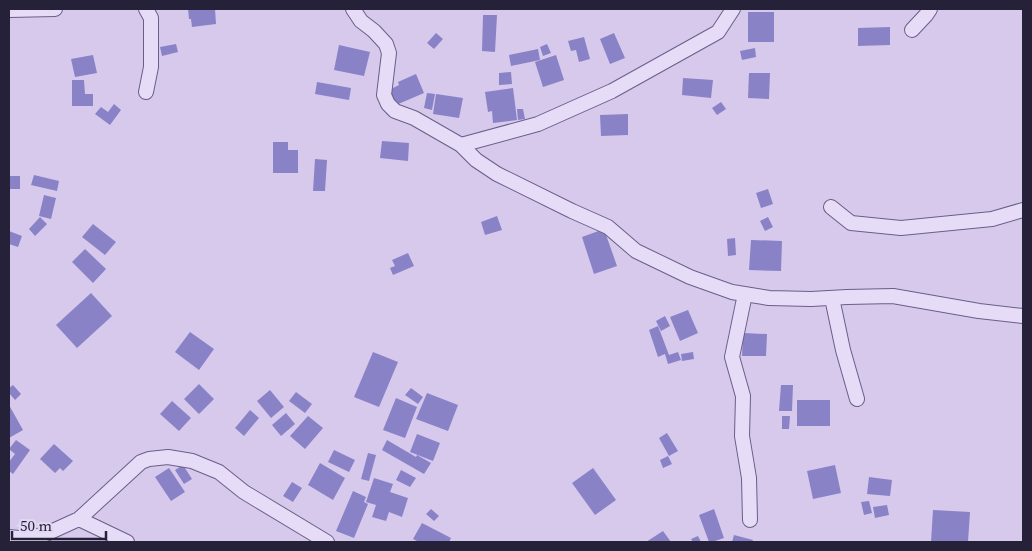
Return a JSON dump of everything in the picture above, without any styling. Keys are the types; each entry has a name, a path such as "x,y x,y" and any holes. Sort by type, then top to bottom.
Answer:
{"street":[{"path":"9,10 55,9"},
{"path":"146,9 151,18 151,66 146,92"},
{"path":"353,9 361,21 386,44 389,53 384,95 388,104 395,111 414,118 461,145 476,160 497,174 608,227 636,251 690,277 732,292 769,298 810,299 893,296 979,311 1023,316"},
{"path":"461,145 538,124 612,91 718,32 733,9"},
{"path":"912,30 930,9"},
{"path":"831,207 851,223 901,228 992,219 1023,210"},
{"path":"745,294 732,357 743,396 742,436 749,478 750,520"},
{"path":"832,298 842,350 857,399"},
{"path":"9,537 33,537 46,534 80,519 141,462 168,457 192,461 219,472 244,492 326,542"},
{"path":"80,519 127,542"}],"building":[{"path":"188,9 215,9 216,24 192,27"},
{"path":"748,12 774,12 774,42 748,42"},
{"path":"483,15 497,15 495,52 482,51"},
{"path":"890,27 890,45 858,46 858,28"},
{"path":"436,33 443,39 434,49 427,43"},
{"path":"614,33 625,58 610,64 600,39"},
{"path":"584,37 590,59 579,62 576,50 571,51 568,41"},
{"path":"176,44 178,52 162,56 160,47"},
{"path":"547,44 551,53 543,56 540,47"},
{"path":"339,45 370,52 364,76 334,70"},
{"path":"755,48 756,57 742,60 740,51"},
{"path":"538,49 540,60 511,66 509,55"},
{"path":"93,55 97,73 75,77 71,59"},
{"path":"556,55 564,80 543,87 535,62"},
{"path":"511,72 512,84 499,85 499,73"},
{"path":"749,73 770,73 769,99 748,98"},
{"path":"416,74 424,93 396,105 389,90 399,85 398,82"},
{"path":"683,78 713,80 711,98 682,95"},
{"path":"72,80 84,80 85,94 93,94 93,106 72,106"},
{"path":"317,82 351,88 349,100 315,94"},
{"path":"513,88 517,120 493,123 492,111 488,112 485,92"},
{"path":"427,93 435,94 432,110 424,108"},
{"path":"436,94 463,98 459,118 433,114"},
{"path":"721,102 726,109 717,115 712,108"},
{"path":"114,104 121,110 110,125 95,114 101,107 108,112"},
{"path":"517,109 523,109 525,119 518,120"},
{"path":"628,114 628,135 601,136 600,115"},
{"path":"382,141 409,143 408,161 380,158"},
{"path":"273,142 288,142 288,150 298,150 298,173 273,173"},
{"path":"315,159 327,160 325,191 313,191"},
{"path":"34,175 59,181 57,191 31,185"},
{"path":"9,176 20,176 20,189 9,189"},
{"path":"768,189 773,204 761,208 756,193"},
{"path":"44,195 56,198 51,219 39,216"},
{"path":"497,216 502,230 485,235 481,222"},
{"path":"40,217 47,224 35,236 29,229"},
{"path":"768,217 773,227 765,231 760,221"},
{"path":"93,224 116,242 105,255 82,237"},
{"path":"604,229 617,266 594,274 582,237"},
{"path":"9,231 22,236 18,247 9,244"},
{"path":"735,238 736,255 728,256 727,239"},
{"path":"751,240 782,241 781,271 749,270"},
{"path":"85,249 106,269 93,283 72,262"},
{"path":"408,253 414,266 393,275 390,268 395,266 392,260"},
{"path":"91,293 112,316 77,348 56,325"},
{"path":"688,310 698,333 680,341 670,317"},
{"path":"665,316 670,326 661,331 656,321"},
{"path":"658,326 669,355 678,352 681,360 668,364 665,354 658,357 649,330"},
{"path":"190,332 214,349 199,370 175,352"},
{"path":"743,333 767,334 766,356 742,356"},
{"path":"373,352 398,362 379,407 354,397"},
{"path":"693,352 694,359 682,361 681,354"},
{"path":"199,384 214,399 199,414 184,399"},
{"path":"13,385 21,394 15,400 9,393 9,388"},
{"path":"781,385 793,385 792,411 779,411"},
{"path":"411,388 423,397 418,404 405,395"},
{"path":"270,390 284,407 271,418 257,401"},
{"path":"296,392 312,404 305,413 289,401"},
{"path":"427,393 458,405 448,431 416,419"},
{"path":"396,398 417,407 405,438 383,430"},
{"path":"797,400 830,400 830,426 797,426"},
{"path":"172,401 191,418 179,431 160,414"},
{"path":"9,405 23,430 9,438"},
{"path":"250,410 259,418 244,436 235,428"},
{"path":"286,413 295,424 281,436 272,425"},
{"path":"308,416 323,428 305,449 290,436"},
{"path":"782,416 790,416 789,429 782,429"},
{"path":"667,433 678,451 669,456 659,438"},
{"path":"417,434 440,443 433,461 410,452"},
{"path":"16,440 30,450 13,474 9,471 9,462 15,454 9,449"},
{"path":"387,440 416,457 417,455 431,463 424,474 382,450"},
{"path":"54,444 73,461 63,471 60,468 55,473 40,459"},
{"path":"334,450 355,460 349,472 328,462"},
{"path":"368,453 376,455 369,481 361,479"},
{"path":"668,456 672,464 663,468 660,460"},
{"path":"320,463 345,478 333,500 308,485"},
{"path":"183,465 192,479 184,484 175,470"},
{"path":"835,465 841,493 813,499 807,471"},
{"path":"169,468 185,492 171,501 155,477"},
{"path":"593,468 616,500 595,515 572,483"},
{"path":"401,470 416,478 410,487 396,480"},
{"path":"869,477 892,480 890,496 867,494"},
{"path":"374,478 393,484 390,492 408,498 402,517 389,512 386,521 372,517 376,505 366,502"},
{"path":"292,482 302,488 293,502 283,496"},
{"path":"353,491 366,497 364,502 368,504 354,538 336,531"},
{"path":"869,501 872,513 864,515 861,502"},
{"path":"887,505 889,515 875,518 873,507"},
{"path":"431,509 439,516 434,521 426,514"},
{"path":"714,509 724,538 709,542 699,515"},
{"path":"933,510 970,512 968,542 931,542"},
{"path":"422,523 451,538 449,542 419,542 413,539"},
{"path":"663,531 671,542 646,542"},
{"path":"734,535 753,540 752,542 732,542"},
{"path":"698,536 701,542 693,542 691,539"}]}
